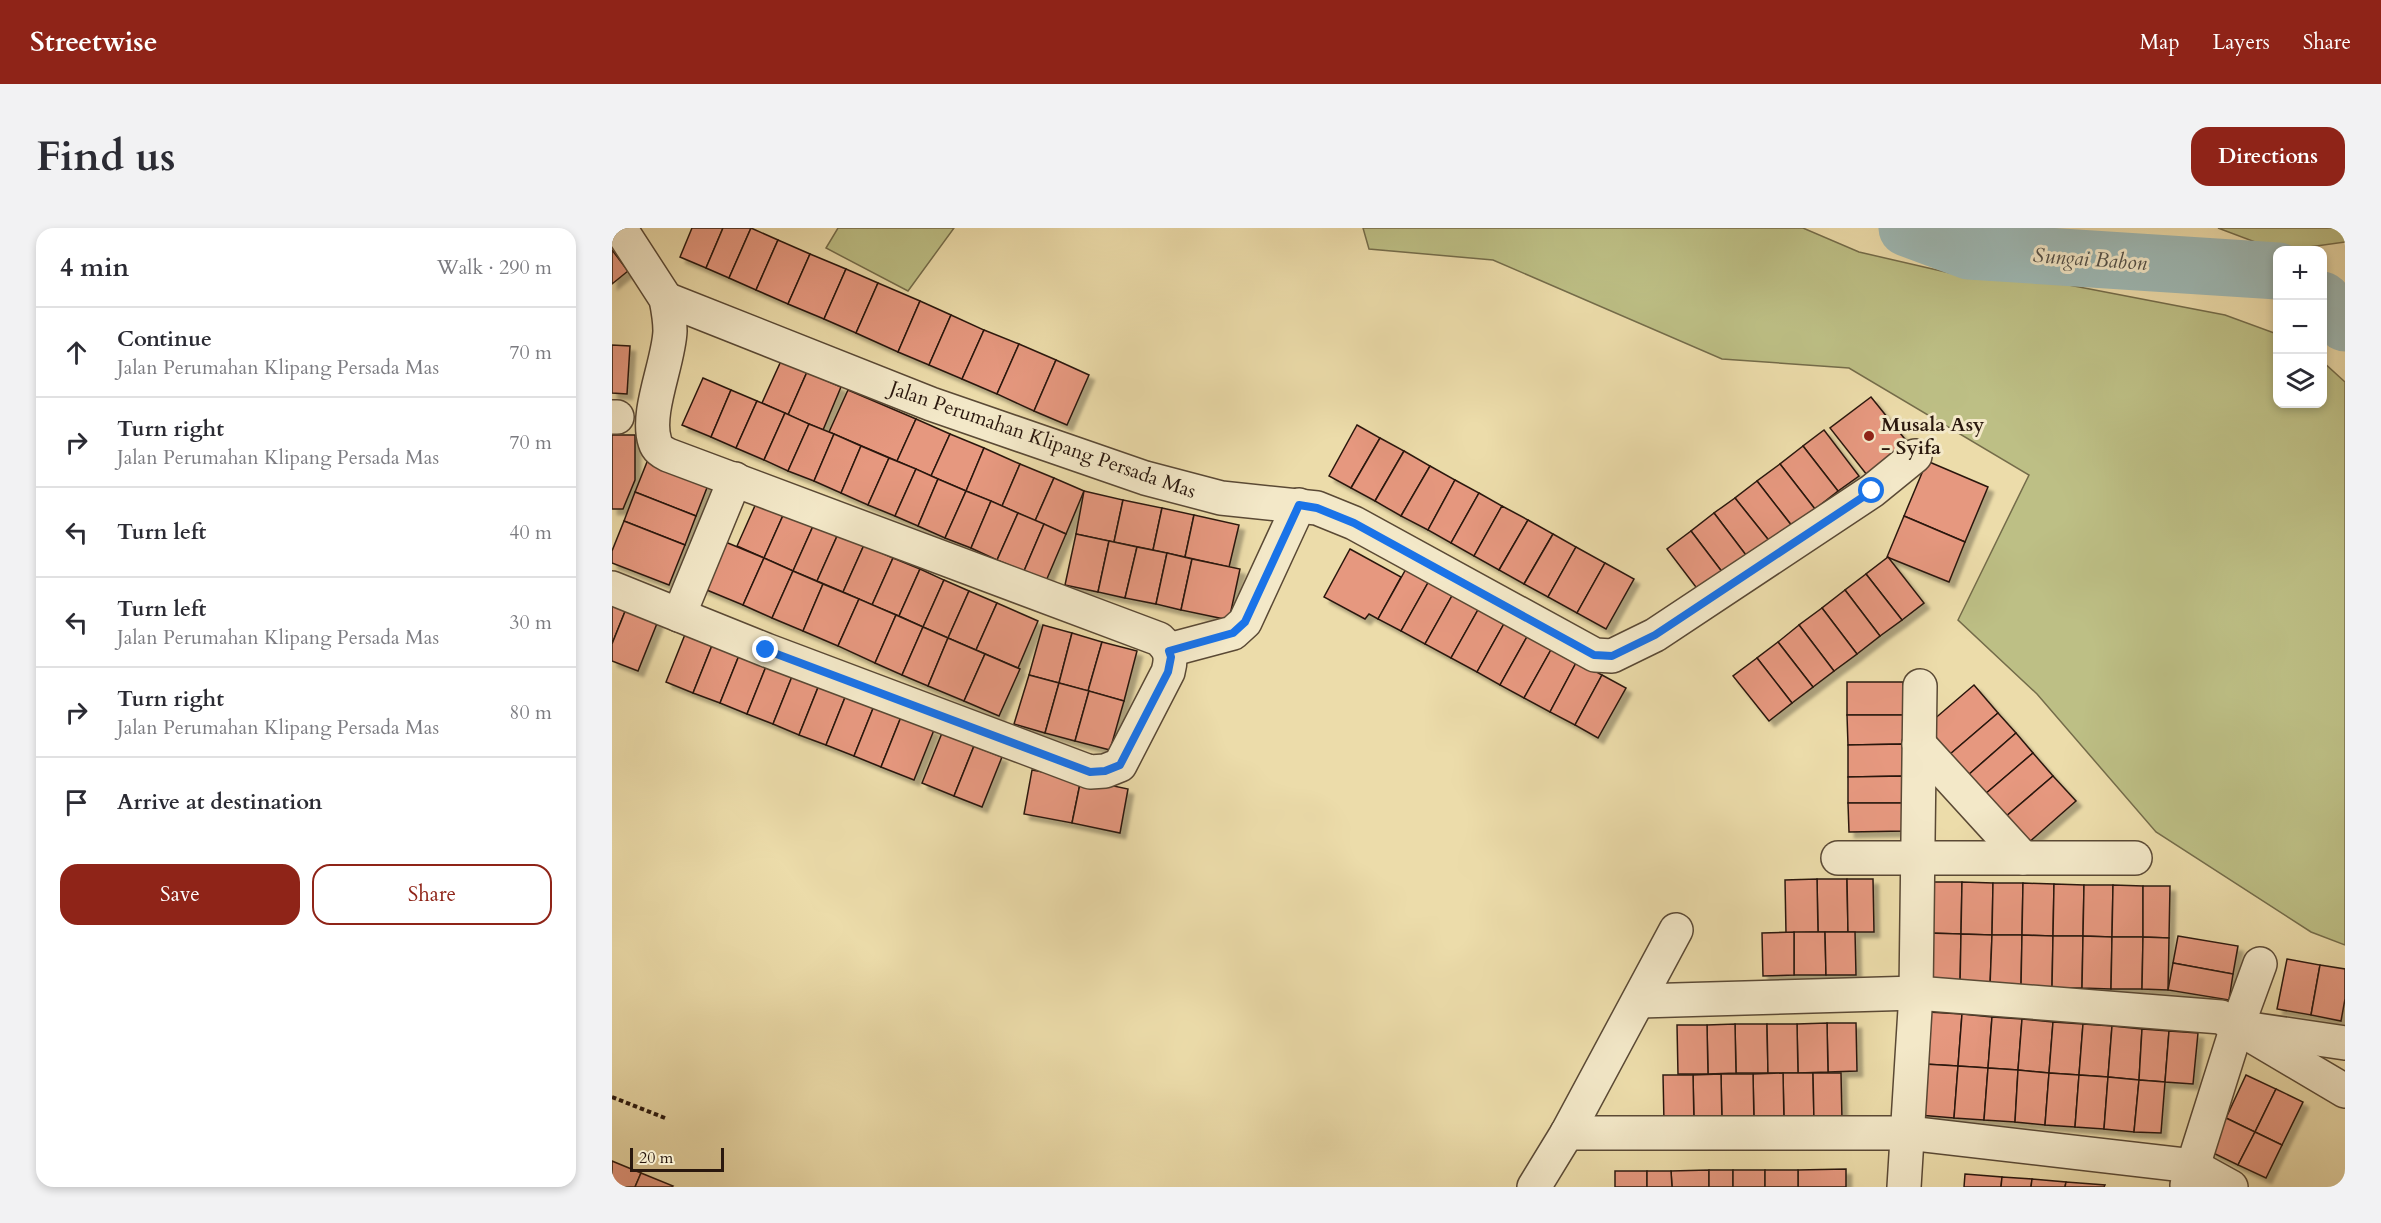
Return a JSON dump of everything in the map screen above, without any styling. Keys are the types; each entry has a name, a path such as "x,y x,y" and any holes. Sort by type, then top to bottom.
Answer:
{"street":[{"path":"612,588 1090,772 1105,771 1120,765 1168,672 1171,657 1159,639 795,504 668,455 655,445 652,422 670,332 666,299 620,228"},
{"name":"Jalan Perumahan Klipang Persada Mas","path":"666,299 931,404 1145,478 1221,498 1317,508 1354,523 1594,655 1612,656 1655,635 1872,491 1915,456"},
{"path":"679,615 735,479"},
{"path":"1169,651 1233,633 1245,622 1299,505"},
{"path":"1904,1187 1916,993 1920,686"},
{"path":"1919,744 2023,858"},
{"path":"1838,858 2135,858"},
{"path":"1534,1187 1567,1133 1640,1001 1676,930"},
{"path":"2190,1176 2237,1027 2260,964"},
{"path":"1640,1001 1916,993 2221,1017 2345,1091"},
{"path":"2237,1027 2345,1043"},
{"path":"1567,1133 1908,1133 2190,1176 2230,1187"}],"path":[{"path":"612,1098 665,1118"}],"green space":[{"path":"838,228 954,228 908,291 826,248"},
{"path":"1363,228 1803,228 1859,252 1950,273 2015,281 2048,281 2225,315 2273,333 2273,408 2327,408 2327,366 2345,382 2345,945 2311,932 2156,832 2037,694 1958,620 2029,475 1849,368 1722,359 1493,260 1369,249"},
{"path":"2218,228 2345,228 2345,242 2316,246 2273,246 2271,248"}],"building":[{"path":"692,228 723,228 706,268 680,257"},
{"path":"723,228 751,228 729,278 706,268"},
{"path":"751,228 778,240 756,290 729,278"},
{"path":"778,240 810,254 788,304 756,290"},
{"path":"612,250 628,271 612,284"},
{"path":"810,254 846,269 824,319 788,304"},
{"path":"846,269 878,283 856,333 824,319"},
{"path":"878,283 920,301 898,352 856,333"},
{"path":"920,301 951,315 929,365 898,352"},
{"path":"951,315 984,330 962,379 929,365"},
{"path":"984,330 1019,344 997,394 962,379"},
{"path":"1019,344 1056,360 1034,411 997,394"},
{"path":"612,345 630,346 627,394 612,393"},
{"path":"1056,360 1089,375 1067,425 1034,411"},
{"path":"781,361 807,372 788,415 762,403"},
{"path":"807,372 841,387 823,430 788,415"},
{"path":"703,378 731,390 711,437 682,425"},
{"path":"731,390 757,401 736,448 711,437"},
{"path":"848,390 916,419 897,461 829,432"},
{"name":"Musala Asy - Syifa","path":"1871,397 1908,443 1867,475 1830,428"},
{"path":"757,401 785,413 764,460 736,448"},
{"path":"785,413 809,424 788,471 764,460"},
{"path":"916,419 950,434 931,476 897,461"},
{"path":"809,424 834,434 814,481 788,471"},
{"path":"1357,425 1380,438 1351,488 1329,476"},
{"path":"1824,430 1859,476 1838,491 1803,446"},
{"path":"834,434 861,446 841,493 814,481"},
{"path":"950,434 984,448 966,491 931,476"},
{"path":"612,435 635,435 635,480 623,509 612,509"},
{"path":"1380,438 1404,451 1375,501 1351,488"},
{"path":"861,446 889,458 868,505 841,493"},
{"path":"1803,446 1838,491 1815,509 1780,464"},
{"path":"984,448 1020,464 1002,506 966,491"},
{"path":"1404,451 1430,466 1401,516 1375,501"},
{"path":"649,457 710,480 696,516 635,492"},
{"path":"889,458 916,469 895,516 868,505"},
{"path":"1927,461 1988,487 1965,542 1904,516"},
{"path":"1020,464 1054,478 1035,521 1002,506"},
{"path":"1780,464 1815,509 1792,526 1757,481"},
{"path":"1430,466 1455,480 1428,530 1401,516"},
{"path":"916,469 938,479 918,526 895,516"},
{"path":"1054,478 1084,491 1066,534 1035,521"},
{"path":"938,479 966,491 945,538 918,526"},
{"path":"1455,480 1479,493 1451,543 1428,530"},
{"path":"1757,481 1792,526 1771,543 1735,498"},
{"path":"966,491 991,501 971,548 945,538"},
{"path":"1084,491 1123,500 1114,542 1076,534"},
{"path":"635,492 696,516 685,545 624,521"},
{"path":"1479,493 1502,506 1474,556 1451,543"},
{"path":"1735,498 1771,543 1749,559 1714,513"},
{"path":"758,499 785,511 764,558 737,546"},
{"path":"1123,500 1162,508 1153,550 1114,542"},
{"path":"991,501 1018,513 997,560 971,548"},
{"path":"1502,506 1528,520 1499,570 1474,556"},
{"path":"1162,508 1194,515 1185,557 1153,550"},
{"path":"785,511 814,524 793,571 764,558"},
{"path":"1018,513 1044,524 1024,571 997,560"},
{"path":"1714,513 1749,559 1726,577 1691,531"},
{"path":"1194,515 1239,525 1229,567 1185,557"},
{"path":"1904,516 1965,542 1949,582 1887,557"},
{"path":"1528,520 1553,534 1524,584 1499,570"},
{"path":"624,521 685,545 669,585 612,563 612,551"},
{"path":"814,524 838,534 817,581 793,571"},
{"path":"1044,524 1066,534 1046,581 1024,571"},
{"path":"1691,531 1726,577 1702,595 1667,549"},
{"path":"838,534 864,545 843,592 817,581"},
{"path":"1076,534 1109,541 1098,592 1065,585"},
{"path":"1553,534 1576,547 1548,597 1524,584"},
{"path":"723,541 764,558 743,605 702,588"},
{"path":"1109,541 1137,547 1125,598 1098,592"},
{"path":"864,545 893,558 872,605 843,592"},
{"path":"1137,547 1167,553 1156,604 1125,598"},
{"path":"1576,547 1605,563 1577,613 1548,597"},
{"path":"1350,549 1401,577 1378,619 1369,614 1365,619 1324,597"},
{"path":"1167,553 1192,559 1181,610 1156,604"},
{"path":"1888,557 1924,603 1902,620 1866,574"},
{"path":"764,558 793,571 772,618 743,605"},
{"path":"893,558 920,569 899,616 872,605"},
{"path":"1192,559 1240,569 1229,620 1181,610"},
{"path":"1605,563 1634,579 1606,629 1577,613"},
{"path":"920,569 944,580 923,627 899,616"},
{"path":"1406,569 1429,581 1401,631 1378,619"},
{"path":"793,571 823,584 803,631 772,618"},
{"path":"1866,574 1902,620 1880,636 1845,590"},
{"path":"944,580 969,591 948,638 923,627"},
{"path":"1429,581 1453,594 1425,644 1401,631"},
{"path":"823,584 859,599 838,646 803,631"},
{"path":"1845,590 1880,636 1857,654 1822,608"},
{"path":"969,591 997,603 976,650 948,638"},
{"path":"1453,594 1479,608 1451,658 1425,644"},
{"path":"859,599 896,615 875,663 838,646"},
{"path":"612,603 626,609 612,644"},
{"path":"997,603 1038,621 1018,668 976,650"},
{"path":"1479,608 1505,622 1477,672 1451,658"},
{"path":"1822,608 1857,654 1834,671 1799,625"},
{"path":"626,609 658,621 638,671 612,661 612,644"},
{"path":"896,615 923,627 902,675 875,663"},
{"path":"1505,622 1528,635 1500,685 1477,672"},
{"path":"1043,625 1072,633 1059,683 1029,675"},
{"path":"1799,625 1834,671 1813,687 1778,642"},
{"path":"923,627 948,638 928,686 902,675"},
{"path":"686,632 713,643 693,693 666,682"},
{"path":"1072,633 1102,642 1088,691 1059,683"},
{"path":"1528,635 1552,648 1524,698 1500,685"},
{"path":"948,638 985,654 964,701 928,686"},
{"path":"1102,642 1137,651 1124,701 1088,691"},
{"path":"1778,642 1813,687 1792,703 1757,658"},
{"path":"713,643 740,653 720,703 693,693"},
{"path":"1552,648 1577,661 1550,712 1524,698"},
{"path":"740,653 767,664 747,714 720,703"},
{"path":"985,654 1020,669 999,716 964,701"},
{"path":"1757,658 1792,703 1769,721 1733,676"},
{"path":"1577,661 1602,675 1575,725 1550,712"},
{"path":"767,664 793,674 773,724 747,714"},
{"path":"793,674 819,685 799,735 773,724"},
{"path":"1029,675 1059,683 1045,733 1014,724"},
{"path":"1602,675 1626,688 1598,738 1575,725"},
{"path":"1847,682 1903,682 1903,715 1847,715"},
{"path":"1059,683 1089,691 1075,741 1045,733"},
{"path":"819,685 846,695 826,745 799,735"},
{"path":"1974,685 1998,713 1949,755 1925,727"},
{"path":"1089,691 1124,701 1110,750 1075,741"},
{"path":"846,695 874,706 854,756 826,745"},
{"path":"874,706 901,717 881,767 854,756"},
{"path":"1998,713 2016,733 1967,776 1949,755"},
{"path":"1847,715 1903,715 1904,744 1848,745"},
{"path":"901,717 934,730 914,780 881,767"},
{"path":"942,733 974,746 954,796 922,783"},
{"path":"2016,733 2033,753 1984,795 1967,776"},
{"path":"1904,744 1904,776 1848,777 1848,745"},
{"path":"974,746 1002,757 982,807 954,796"},
{"path":"2033,753 2053,776 2004,818 1984,795"},
{"path":"1032,770 1081,779 1072,823 1024,814"},
{"path":"1904,776 1904,803 1848,803 1848,777"},
{"path":"2053,776 2076,801 2027,844 2004,818"},
{"path":"1081,779 1128,789 1120,833 1072,823"},
{"path":"1848,803 1904,803 1905,831 1849,832"},
{"path":"1817,879 1847,879 1848,932 1818,932"},
{"path":"1817,879 1818,932 1786,933 1785,880"},
{"path":"1847,879 1873,879 1874,932 1848,932"},
{"path":"1928,882 1962,882 1961,934 1927,933"},
{"path":"1962,882 1993,883 1992,935 1961,934"},
{"path":"1993,883 2023,883 2022,935 1992,935"},
{"path":"2023,883 2054,884 2053,936 2022,935"},
{"path":"2054,884 2084,885 2083,936 2053,936"},
{"path":"2084,885 2113,885 2112,937 2083,936"},
{"path":"2113,885 2143,886 2143,937 2112,937"},
{"path":"2143,886 2170,886 2169,938 2143,937"},
{"path":"1794,932 1825,932 1826,975 1794,975"},
{"path":"1794,932 1794,975 1763,976 1762,933"},
{"path":"1825,932 1855,932 1856,975 1826,975"},
{"path":"1927,933 1961,934 1960,986 1926,985"},
{"path":"1961,934 1992,935 1990,986 1960,986"},
{"path":"1992,935 2022,935 2021,987 1990,986"},
{"path":"2022,935 2053,936 2052,988 2021,987"},
{"path":"2053,936 2083,936 2082,988 2052,988"},
{"path":"2083,936 2112,937 2111,989 2082,988"},
{"path":"2178,936 2238,946 2233,974 2173,963"},
{"path":"2112,937 2143,937 2142,989 2111,989"},
{"path":"2143,937 2169,938 2168,990 2142,989"},
{"path":"2287,959 2320,965 2311,1015 2277,1009"},
{"path":"2173,963 2233,974 2229,1000 2168,990"},
{"path":"2320,965 2345,969 2345,999 2341,1021 2311,1015"},
{"path":"1928,1012 1962,1014 1958,1066 1924,1064"},
{"path":"1962,1014 1992,1017 1988,1068 1958,1066"},
{"path":"1992,1017 2022,1019 2018,1070 1988,1068"},
{"path":"2022,1019 2053,1022 2049,1073 2018,1070"},
{"path":"2053,1022 2083,1024 2079,1075 2049,1073"},
{"path":"1827,1023 1856,1023 1857,1071 1828,1072"},
{"path":"1827,1023 1828,1072 1798,1073 1797,1024"},
{"path":"1735,1024 1767,1024 1768,1073 1736,1073"},
{"path":"1735,1024 1736,1073 1708,1074 1707,1025"},
{"path":"1767,1024 1797,1024 1798,1073 1768,1073"},
{"path":"2083,1024 2112,1026 2108,1077 2079,1075"},
{"path":"1677,1025 1707,1025 1708,1074 1678,1074"},
{"path":"2112,1026 2142,1029 2139,1080 2108,1077"},
{"path":"2142,1029 2169,1031 2165,1082 2139,1080"},
{"path":"2169,1031 2198,1033 2193,1084 2165,1082"},
{"path":"1924,1064 1958,1066 1954,1118 1919,1115"},
{"path":"1958,1066 1988,1068 1984,1120 1954,1118"},
{"path":"1988,1068 2018,1070 2015,1122 1984,1120"},
{"path":"2018,1070 2049,1073 2045,1125 2015,1122"},
{"path":"1783,1073 1813,1073 1814,1122 1784,1122"},
{"path":"1783,1073 1784,1122 1754,1122 1753,1074"},
{"path":"1813,1073 1841,1073 1842,1121 1814,1122"},
{"path":"2049,1073 2079,1075 2075,1127 2045,1125"},
{"path":"1721,1074 1753,1074 1754,1122 1722,1123"},
{"path":"1721,1074 1722,1123 1694,1123 1693,1075"},
{"path":"1663,1075 1693,1075 1694,1123 1664,1123"},
{"path":"2079,1075 2108,1077 2104,1129 2075,1127"},
{"path":"2246,1075 2276,1089 2255,1132 2226,1118"},
{"path":"2108,1077 2139,1080 2134,1132 2104,1129"},
{"path":"2139,1080 2165,1082 2161,1133 2134,1132"},
{"path":"2276,1089 2303,1102 2282,1145 2255,1132"},
{"path":"2226,1118 2255,1132 2238,1165 2209,1151"},
{"path":"2255,1132 2282,1145 2266,1178 2238,1165"},
{"path":"612,1161 641,1173 635,1187 612,1187"},
{"path":"1846,1169 1846,1187 1798,1187 1798,1170"},
{"path":"1709,1170 1709,1187 1672,1187 1671,1171"},
{"path":"1709,1170 1733,1170 1733,1187 1709,1187"},
{"path":"1733,1170 1765,1170 1765,1187 1733,1187"},
{"path":"1765,1170 1798,1170 1798,1187 1765,1187"},
{"path":"1615,1171 1647,1171 1647,1187 1615,1187"},
{"path":"1647,1171 1671,1171 1672,1187 1647,1187"},
{"path":"641,1173 673,1186 635,1187"},
{"path":"1965,1174 2002,1177 2001,1187 1964,1187"},
{"path":"2002,1177 2032,1179 2031,1187 2001,1187"},
{"path":"2032,1179 2066,1182 2065,1187 2031,1187"},
{"path":"2066,1182 2105,1185 2104,1187 2065,1187"}],"waterway":[{"name":"Sungai Babon","path":"1907,228 1969,251 2273,271"},
{"name":"Sungai Babon","path":"2327,305 2345,323"}],"place":[{"name":"Musala Asy - Syifa","path":"1869,436"}],"route":[{"path":"766,650 1090,772 1105,771 1120,765 1168,672 1171,657 1169,651 1233,633 1245,622 1299,505 1317,508 1354,523 1594,655 1612,656 1655,635 1872,491"}]}
